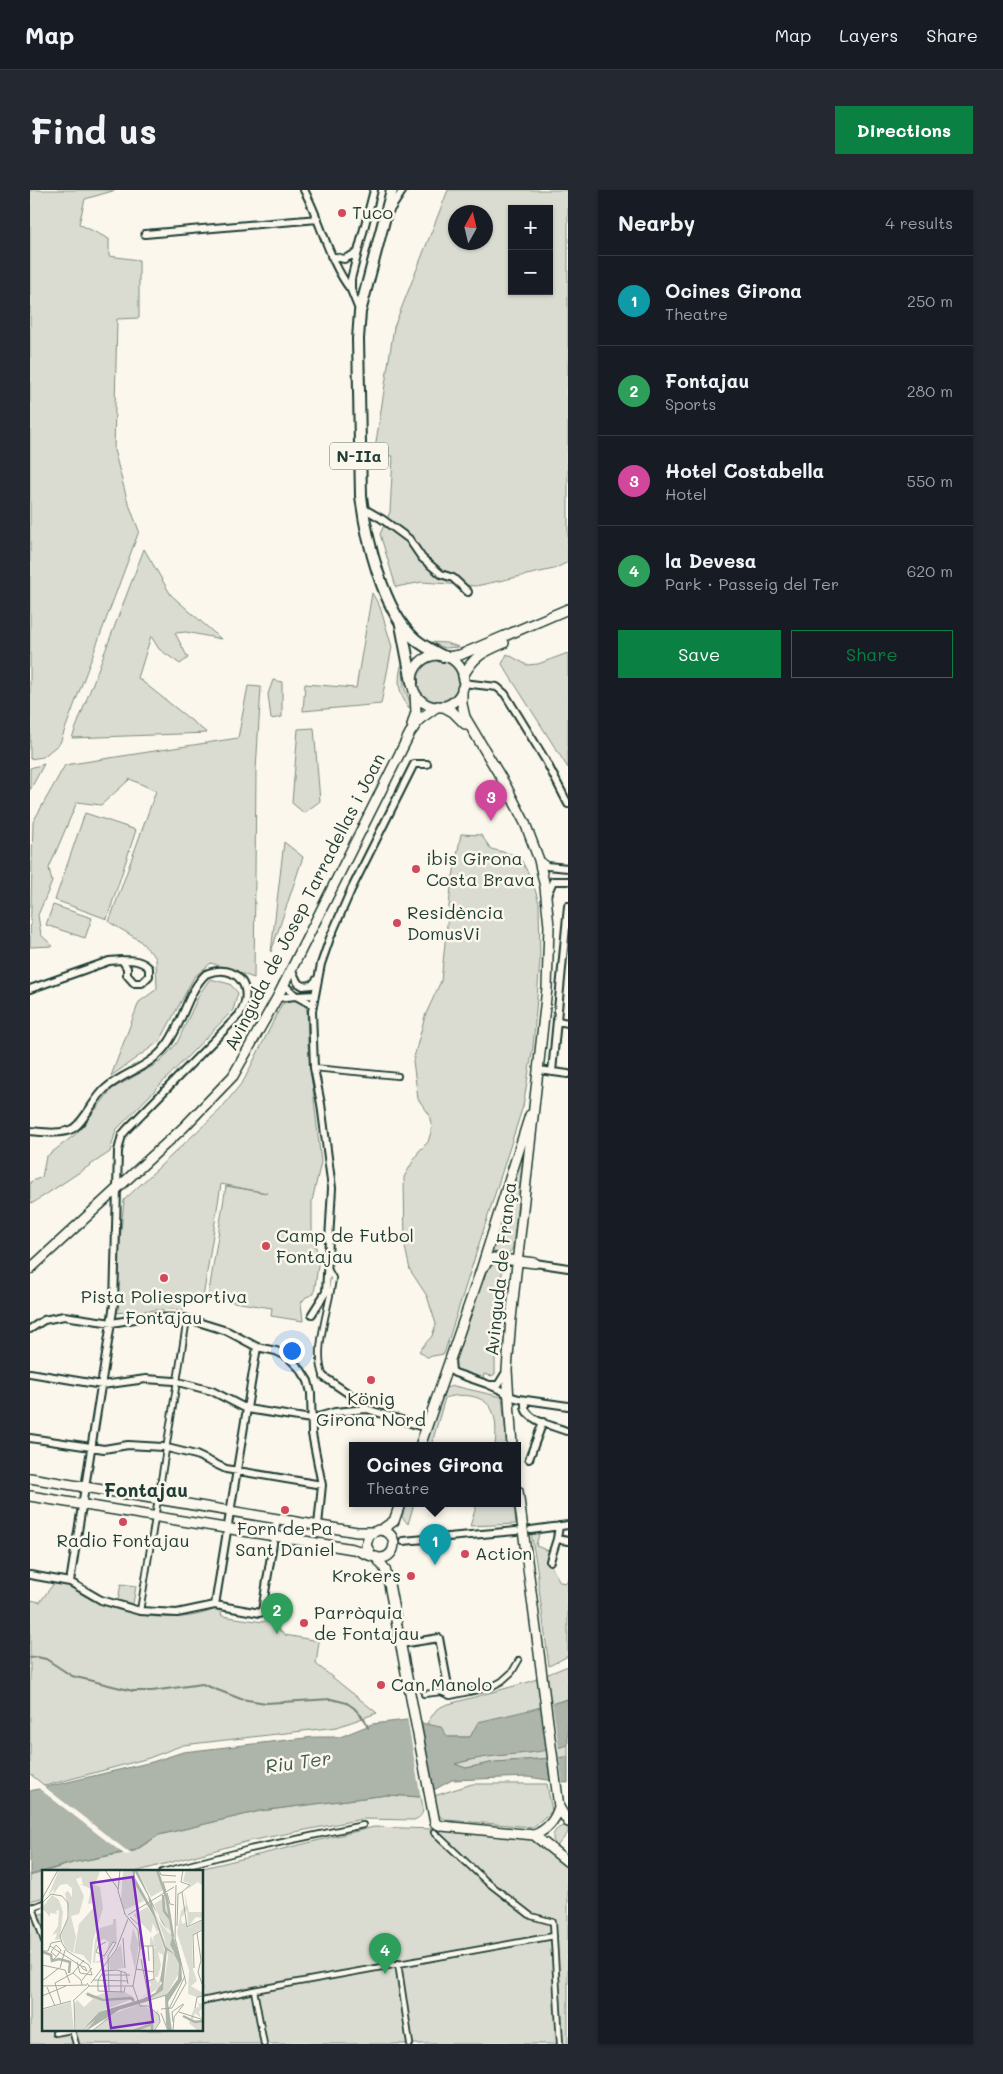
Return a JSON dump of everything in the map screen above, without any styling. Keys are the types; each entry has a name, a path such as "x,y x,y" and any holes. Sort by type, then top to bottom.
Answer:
{"main road":[{"name":"N-IIa","path":"392,190 360,312 360,460 362,508 379,574 400,622 414,688"},
{"path":"568,609 501,641 481,653 471,663 454,700 440,706 426,704 414,688 414,672 419,663 428,657 460,655 501,641 568,615"},
{"name":"N-IIa","path":"400,622 416,640 458,664 463,683"},
{"name":"Avinguda de França","path":"463,683 462,710 471,730 515,802 539,860 549,926 548,971 539,1070 514,1285 507,1370 512,1442"},
{"name":"Avinguda de Josep Tarradellas i Joan","path":"410,733 416,712 414,688"},
{"name":"Avinguda de Josep Tarradellas i Joan","path":"30,1269 191,1120 226,1084 242,1060 277,998 410,733 420,719 440,706"},
{"name":"Avinguda de França","path":"440,706 453,712 471,730"},
{"name":"Avinguda de França","path":"421,1442 480,1273 536,1096"},
{"path":"499,1258 507,1265 514,1285"},
{"path":"480,1273 489,1260 499,1258 536,1263"},
{"path":"514,1285 519,1272 536,1263"},
{"path":"30,1478 364,1533 381,1530 394,1521 399,1507"},
{"path":"30,1496 353,1549 373,1556 381,1562 387,1575 434,1827 442,1826 534,1835 568,1862"},
{"path":"520,1507 559,1807 568,1822"},
{"path":"373,1556 387,1556 393,1543 388,1532 381,1530"},
{"path":"372,1532 367,1538 366,1545 373,1556"},
{"path":"534,1835 546,1828 554,1820 559,1807"}],"street":[{"path":"304,190 318,219 331,256 338,271 351,290 360,312"},
{"path":"351,290 357,253 374,190"},
{"path":"385,217 404,190"},
{"path":"146,234 318,219"},
{"path":"331,256 344,259 357,253"},
{"path":"338,271 344,259"},
{"path":"362,508 382,518 409,539 422,558 441,574 453,578 468,592"},
{"path":"463,683 497,687 505,694 550,768 568,804"},
{"path":"312,1314 326,1292 332,1188 331,1169 314,1068 311,1035 318,977 330,938 348,898 414,764 427,764"},
{"path":"539,860 547,866 568,868"},
{"path":"546,898 553,881 568,881"},
{"path":"552,1072 568,906"},
{"path":"30,989 109,961 122,960 136,960 144,963 149,968 149,976 142,983 134,983 127,974 127,968 122,960"},
{"path":"291,969 298,983 315,995"},
{"path":"30,1131 57,1132 70,1130 79,1124 104,1090 165,1048 203,977 219,971 229,972 242,981 246,995 245,1006 239,1015 122,1135 118,1151 116,1285 112,1323 70,1582"},
{"path":"283,984 312,985 318,977"},
{"path":"283,984 296,996 313,1006"},
{"path":"277,998 315,995"},
{"path":"557,1021 568,1022"},
{"path":"314,1068 398,1076"},
{"path":"539,1070 568,1074"},
{"path":"536,1263 568,1268"},
{"path":"327,1268 333,1278 321,1337 321,1368 324,1377 361,1402 367,1410"},
{"path":"104,1322 113,1313"},
{"path":"30,1329 44,1320 64,1316 112,1323 146,1317 187,1319 227,1331 257,1347 271,1349 282,1354 301,1370 308,1381 311,1393 313,1440 322,1485 318,1525"},
{"path":"140,1611 187,1319"},
{"path":"215,1605 257,1347"},
{"path":"452,1352 451,1366 455,1373 490,1385 509,1396 525,1401 568,1406"},
{"path":"490,1385 498,1384 507,1370"},
{"path":"30,1373 102,1384 146,1379 177,1381 212,1391 247,1409 312,1419 336,1412 367,1410 426,1428"},
{"path":"525,1401 527,1412 542,1422 566,1431"},
{"path":"529,1459 542,1422"},
{"path":"30,1438 104,1449 136,1445 166,1447 196,1455 223,1468 322,1485"},
{"path":"30,1575 70,1582 101,1600 140,1611 177,1613 215,1605 260,1613 262,1611 277,1519"},
{"path":"531,1530 568,1525"},
{"path":"550,1561 559,1526"},
{"path":"393,1543 516,1531"},
{"path":"557,1539 568,1541"},
{"path":"401,1644 439,1638 448,1693"},
{"path":"424,1694 441,1692 448,1693 450,1696 481,1690 497,1684 512,1672 519,1660"},
{"path":"169,1870 250,1848 363,1825"},
{"path":"434,1827 486,1881 531,1916 553,1922 560,2044"},
{"path":"32,1907 42,1935"},
{"path":"204,2001 398,1963 554,1936"},
{"path":"398,1963 410,2044"},
{"path":"254,1990 264,2044"},
{"path":"55,2033 60,2032"},
{"path":"72,2032 76,2044"}],"shaded area":[{"path":"30,190 116,190 85,199 79,224 109,239 109,256 139,260 139,318 117,319 114,450 127,499 139,531 60,743 43,757 30,759"},
{"path":"448,190 568,190 568,562 554,569 476,586 422,582 396,587 380,534 390,512 393,456 374,455 394,327"},
{"path":"144,549 171,595 221,639 186,632 175,633 188,658 180,664 159,649 151,636 138,678 207,733 72,738"},
{"path":"372,593 380,607 392,647 381,704 303,711 305,684 356,688"},
{"path":"430,642 446,643 459,647 445,648"},
{"path":"568,653 568,768 502,664 507,654 527,665 538,664"},
{"path":"442,661 449,664 455,670 458,681 457,689 449,698 442,701 434,701 427,698 419,689 418,677 421,670 430,662"},
{"path":"401,666 403,666 404,687 411,704 409,708 400,688"},
{"path":"273,680 282,682 282,717 271,719 268,694"},
{"path":"248,686 261,687 256,770 254,978 211,963 194,977 160,1041 111,1076 139,1002 157,989 156,958 139,940 109,922 156,791 130,779 101,805 77,802 49,868 52,882 38,915 41,935 53,946 30,947 33,822 65,765 238,738"},
{"path":"314,728 320,801 304,813 292,803 298,729"},
{"path":"44,764 30,790 30,768"},
{"path":"85,813 136,830 107,919 55,900"},
{"path":"461,834 481,835 491,849 519,856 532,880 539,903 540,961 533,1047 523,1106 444,1354 427,1357 419,1351 432,1336 436,1324 427,1296 410,1270 405,1247 404,1177 419,1151 428,1142 432,1129 429,1114 418,1099 413,1061 425,1016 441,981 451,887"},
{"path":"284,842 303,857 271,952"},
{"path":"53,905 92,918 85,938 46,925"},
{"path":"210,979 230,984 238,993 233,1010 116,1130 110,1152 33,1203 30,1202 30,1182 42,1177 46,1157 77,1133 112,1089 160,1062 177,1043 200,993"},
{"path":"295,999 306,1007 307,1011 308,1046 321,1162 312,1201 312,1234 319,1258 314,1294 306,1297 301,1303 303,1321 271,1316 272,1308 208,1298 226,1186 267,1193 221,1184 202,1304 185,1302 183,1311 173,1309 113,1313 124,1200 220,1110 244,1080 282,1004"},
{"path":"521,1157 523,1157 513,1247 509,1253 503,1255 496,1253 491,1248"},
{"path":"498,1262 503,1264 495,1338 495,1374 492,1376 484,1374 483,1379 462,1373 454,1364 487,1267 492,1263"},
{"path":"454,1386 502,1397 507,1442 495,1442 495,1418 488,1405 478,1398 464,1395 445,1398 432,1442 425,1442 445,1388"},
{"path":"405,1507 413,1507 408,1524 402,1517"},
{"path":"476,1507 514,1507 516,1524 470,1526"},
{"path":"531,1532 539,1534 536,1546 549,1551 547,1559 560,1582 566,1583 568,1579 568,1656 549,1666 537,1572"},
{"path":"54,1583 69,1586 91,1600 112,1608 141,1615 157,1617 188,1616 202,1614 215,1609 220,1610 222,1616 263,1622 267,1620 285,1635 319,1641 316,1664 377,1713 337,1727 183,1745 149,1758 45,1786 30,1774 30,1600 40,1602"},
{"path":"121,1584 136,1586 133,1604 118,1600"},
{"path":"568,1666 568,1699 534,1709 470,1737 448,1737 427,1723 437,1709 445,1705 529,1682"},
{"path":"568,1745 568,1757 495,1762 466,1768 454,1764 488,1756 528,1753"},
{"path":"472,1784 547,1784 552,1811 533,1827 447,1820 437,1815 431,1797"},
{"path":"387,1795 421,1797 423,1808 420,1816 414,1820 362,1819 249,1841 142,1870 50,1870 76,1862 135,1851 159,1835 260,1811"},
{"path":"564,1826 568,1827 568,1833 557,1846 553,1840 555,1831"},
{"path":"374,1827 433,1829 535,1839 568,1867 568,2044 30,2044 30,1917 42,1914 42,2032 204,2032 204,1870 195,1870"},
{"path":"42,1873 42,1898 30,1901 30,1876"}],"water":[{"name":"Riu Ter","path":"568,1699 568,1745 554,1749 469,1760 455,1764 466,1768 495,1762 568,1757 568,1783 528,1777 452,1780 421,1797 387,1795 260,1811 159,1835 135,1850 42,1870 30,1875 30,1791 152,1762 183,1752 314,1737 340,1737 372,1724 407,1720 441,1727 448,1737 470,1737 478,1722"}],"pier":[{"path":"552,1701 559,1750 546,1752 540,1705"},
{"path":"407,1717 417,1719 431,1794 421,1799"},
{"path":"559,1756 563,1785 550,1783 547,1757"},
{"path":"42,1785 131,1854 125,1855 37,1787"}],"waterway":[{"path":"30,1658 46,1659 72,1676 133,1691 152,1691 202,1684 241,1699 266,1703 331,1699 347,1703 354,1708 365,1720 368,1728"}],"place":[{"name":"Tuco","path":"342,213"},
{"name":"Hotel Costabella","path":"491,821"},
{"name":"ibis Girona Costa Brava","path":"416,869"},
{"name":"Residència DomusVi","path":"397,923"},
{"name":"Camp de Futbol Fontajau","path":"266,1246"},
{"name":"Pista Poliesportiva Fontajau","path":"164,1278"},
{"name":"König Girona Nord","path":"371,1380"},
{"name":"Forn de Pa Sant Daniel","path":"285,1510"},
{"name":"Radio Fontajau","path":"123,1522"},
{"name":"Action","path":"465,1554"},
{"name":"Ocines Girona","path":"435,1565"},
{"name":"Krokers","path":"411,1576"},
{"name":"Parròquia de Fontajau","path":"304,1623"},
{"name":"Fontajau","path":"277,1634"},
{"name":"Can Manolo","path":"381,1685"},
{"name":"la Devesa","path":"385,1974"}],"district":[{"name":"Fontajau","path":"146,1490"}]}
